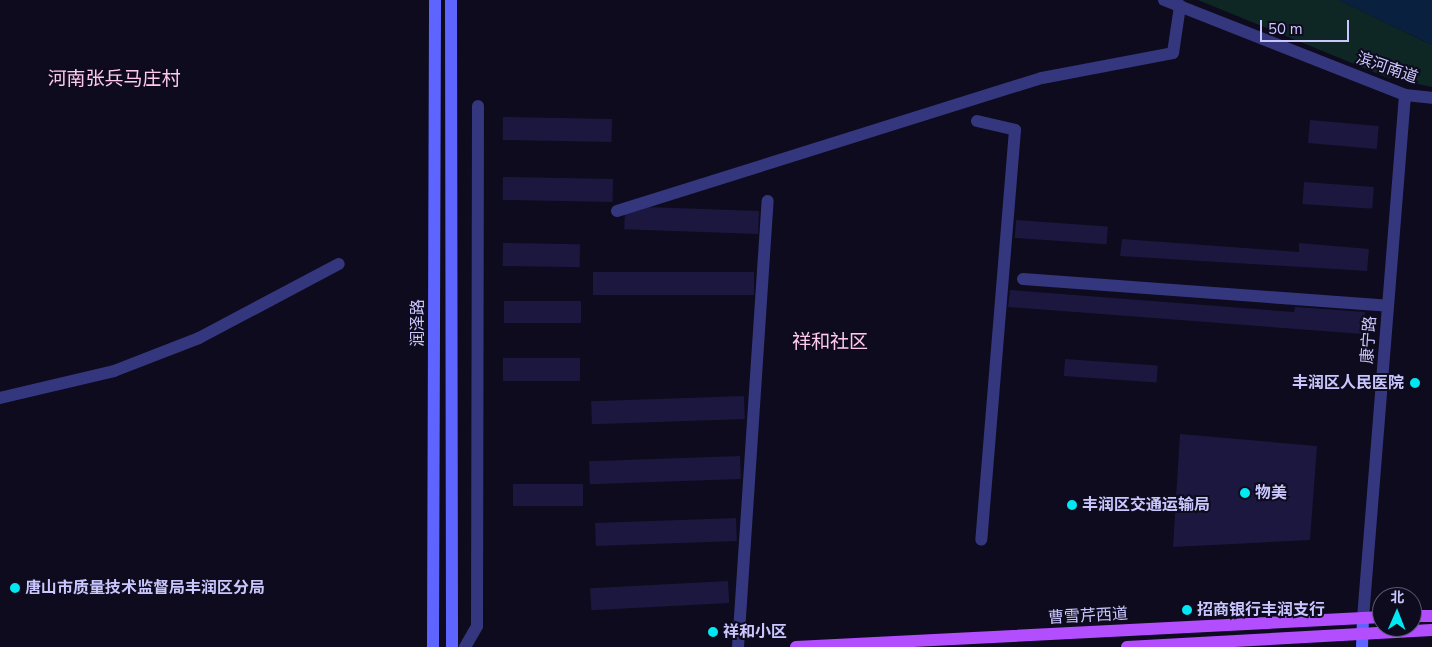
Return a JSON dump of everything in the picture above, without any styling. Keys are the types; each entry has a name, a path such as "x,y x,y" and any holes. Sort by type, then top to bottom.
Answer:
{"main road":[{"name":"润泽路","path":"433,647 435,0"},
{"name":"润泽路","path":"451,0 452,647"},
{"name":"康宁路","path":"1362,647 1363,618"},
{"name":"曹雪芹西道","path":"796,647 1372,618"},
{"name":"曹雪芹西道","path":"1127,647 1363,632 1432,630"}],"street":[{"name":"滨河南道","path":"1164,0 1404,95 1432,98"},
{"path":"617,212 1042,78 1173,52 1180,6"},
{"name":"康宁路","path":"1363,618 1404,95"},
{"path":"465,647 477,626 478,106"},
{"path":"977,121 1015,130 981,540"},
{"path":"738,647 768,201"},
{"path":"0,398 114,372 182,345 294,291 339,264"},
{"path":"1023,280 1388,306"}],"green space":[{"path":"1198,0 1339,0 1432,45 1432,87 1386,77"}],"water":[{"path":"1339,0 1432,0 1432,45"}],"building":[{"path":"503,117 612,119 612,142 503,140"},
{"path":"1310,120 1379,126 1377,149 1308,143"},
{"path":"503,177 613,179 613,202 503,200"},
{"path":"1304,182 1374,187 1372,209 1302,204"},
{"path":"625,206 759,211 758,234 624,229"},
{"path":"1016,220 1108,226 1107,244 1015,238"},
{"path":"1122,239 1299,252 1299,243 1369,249 1367,271 1120,256"},
{"path":"503,243 580,244 580,267 503,266"},
{"path":"593,272 754,272 754,295 593,295"},
{"path":"1010,290 1294,312 1295,307 1365,312 1363,334 1008,307"},
{"path":"504,301 581,301 581,323 504,323"},
{"path":"503,358 580,358 580,381 503,381"},
{"path":"1065,359 1158,365 1157,382 1064,376"},
{"path":"744,396 745,419 592,424 591,401"},
{"name":"物美","path":"1180,434 1317,446 1310,540 1173,547"},
{"path":"740,456 741,479 590,484 589,461"},
{"path":"513,484 583,484 583,506 513,506"},
{"path":"736,518 737,541 596,546 595,523"},
{"path":"728,581 729,603 591,610 590,588"}],"place":[{"name":"丰润区人民医院","path":"1415,383"},
{"name":"物美","path":"1245,493"},
{"name":"丰润区交通运输局","path":"1072,505"},
{"name":"唐山市质量技术监督局丰润区分局","path":"15,588"},
{"name":"招商银行丰润支行","path":"1187,610"},
{"name":"祥和小区","path":"713,632"}],"district":[{"name":"河南张兵马庄村","path":"114,80"},
{"name":"祥和社区","path":"830,343"}]}
